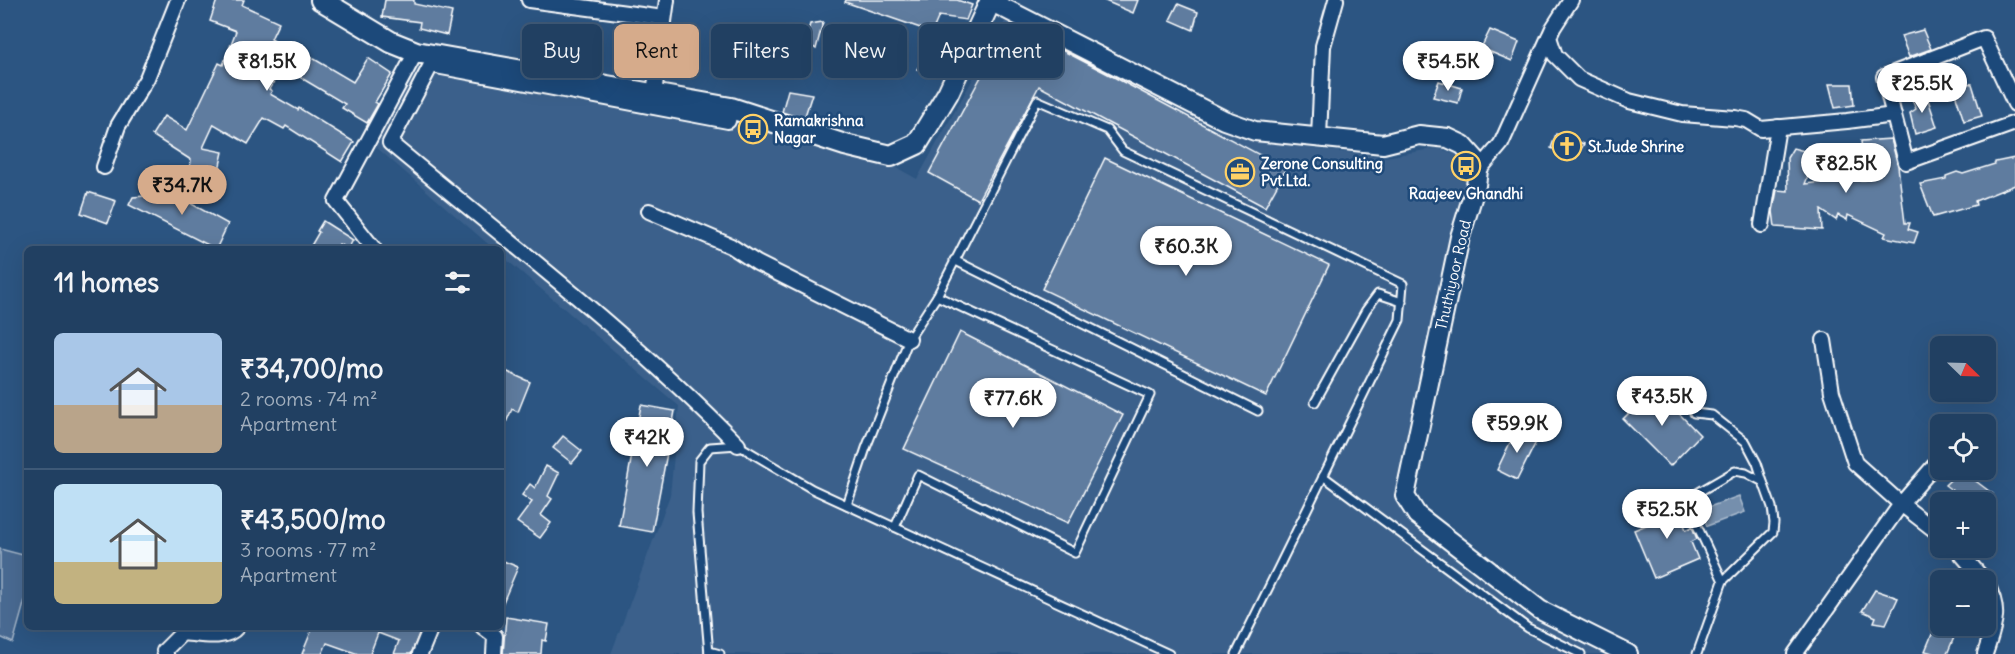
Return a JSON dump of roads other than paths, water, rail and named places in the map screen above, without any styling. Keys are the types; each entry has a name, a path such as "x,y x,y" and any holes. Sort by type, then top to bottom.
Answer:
{"main road":[{"path":"321,0 392,42 416,52 731,108 845,145 891,156 916,144 948,93 991,0"}],"street":[{"path":"104,167 118,126 147,78 178,0"},
{"path":"530,0 664,18"},
{"path":"654,93 668,0"},
{"path":"991,0 1224,120 1255,131 1383,144 1419,135 1448,138 1463,145 1475,156 1479,163 1479,170"},
{"path":"1319,137 1323,46 1336,0"},
{"path":"1479,170 1501,144 1549,37 1571,0"},
{"path":"1549,37 1555,55 1579,79 1629,101 1682,114 1746,120 1761,129 1894,115"},
{"path":"2015,104 1984,38 1884,77 1906,162 2015,123"},
{"path":"372,246 336,201 416,52"},
{"path":"731,108 728,121 431,65 390,143 597,315 706,411 738,445"},
{"path":"1762,225 1778,127"},
{"name":"Thuthiyoor Road","path":"1479,170 1460,237 1405,496 1417,515 1540,610 1629,654"},
{"path":"649,211 732,246 757,263 909,339"},
{"path":"1824,340 1832,392 1855,463 1930,526"},
{"path":"1795,654 1901,504 1930,471"},
{"path":"1965,558 1975,570"},
{"path":"166,654 164,651 182,633 218,636 235,630"},
{"path":"420,654 430,630"},
{"path":"487,630 495,636 494,654"},
{"path":"1985,654 1991,636"}],"lane":[{"path":"847,505 866,448 909,339 937,296 1037,100 1107,130 1123,151 1403,285 1400,320 1236,654"},
{"path":"954,260 1258,411"},
{"path":"1315,402 1366,310 1378,294 1402,302"},
{"path":"895,527 918,475 1075,553 1150,395 937,296"},
{"path":"1694,413 1712,415 1746,442 1757,463 1772,507 1774,523 1773,532 1723,581 1697,654"},
{"path":"720,654 709,652 697,513 699,461 710,447 738,445 812,489 1169,654"},
{"path":"1723,581 1685,500 1735,471 1746,473 1763,482"},
{"path":"1323,476 1528,628 1581,654"}],"place":[{"name":"Ramakrishna Nagar","path":"753,129"},
{"name":"St.Jude Shrine","path":"1567,146"},
{"name":"Raajeev Ghandhi","path":"1466,166"},
{"name":"Zerone Consulting Pvt.Ltd.","path":"1240,172"}]}
